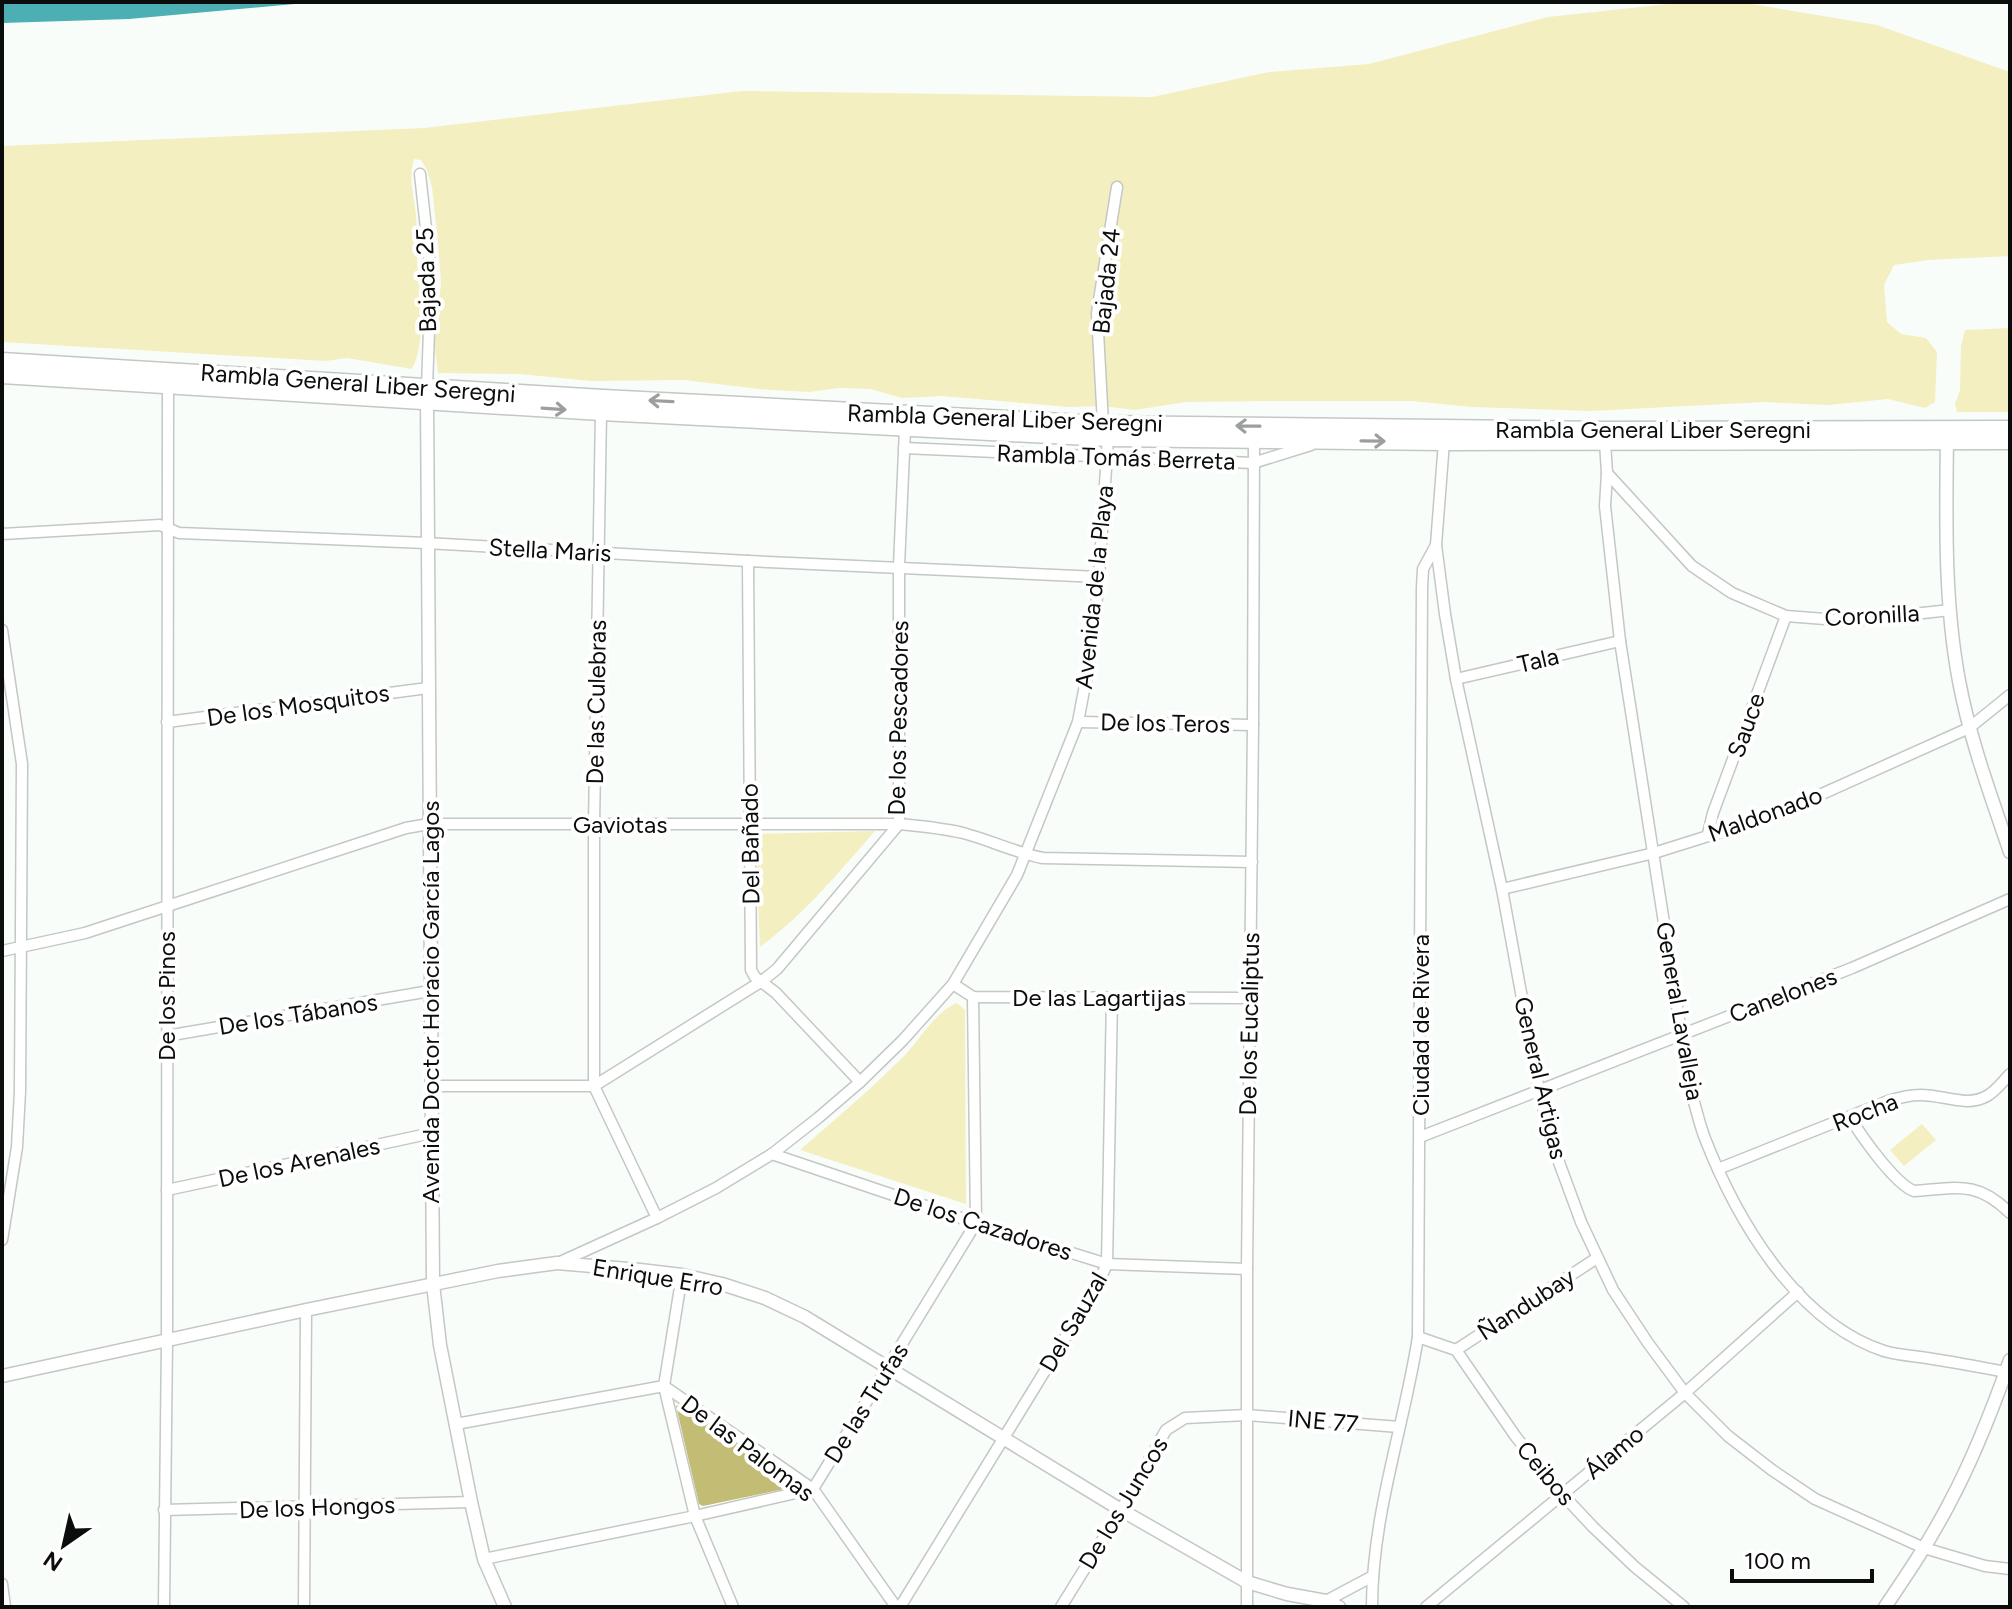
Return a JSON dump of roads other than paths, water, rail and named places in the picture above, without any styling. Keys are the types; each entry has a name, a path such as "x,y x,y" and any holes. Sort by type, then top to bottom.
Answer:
{"main road":[{"name":"Rambla General Liber Seregni","path":"2,361 427,394 601,412 905,429 1592,430 1947,435 2010,441"},
{"name":"Rambla General Liber Seregni","path":"2,375 168,385 856,412 1254,440 1605,442 1947,435 2010,429"}],"street":[{"name":"Bajada 25","path":"420,174 431,274 427,394"},
{"name":"Bajada 24","path":"1105,431 1097,313 1117,187"},
{"name":"De los Pinos","path":"164,1607 168,385"},
{"name":"Avenida Doctor Horacio García Lagos","path":"427,394 433,1284 440,1345 471,1502 484,1559 505,1607"},
{"name":"De las Culebras","path":"601,412 594,825 594,1086 657,1218"},
{"name":"De los Pescadores","path":"594,1086 777,969 899,824 899,566 905,429"},
{"name":"Avenida de la Playa","path":"557,1263 657,1218 716,1188 772,1154 860,1082 953,984 1026,855 1078,722 1092,648 1099,577 1107,457 1105,431"},
{"path":"1947,435 1946,535 1950,610 1959,679 1969,728 2010,852"},
{"name":"De los Eucaliptus","path":"1247,1607 1254,440"},
{"name":"Rambla Tomás Berreta","path":"904,448 1253,463 1325,441"},
{"name":"Ciudad de Rivera","path":"1372,1607 1380,1519 1418,1337 1422,588 1423,569 1436,545 1444,442"},
{"name":"General Lavalleja","path":"1605,442 1605,506 1620,641 1689,1083 1703,1133 1718,1169 1752,1233 1798,1292 1811,1308 1849,1336 1887,1352 2009,1367"},
{"name":"Coronilla","path":"1607,473 1692,566 1732,593 1786,616 1851,621 1950,610"},
{"name":"Stella Maris","path":"2,534 160,525 179,533 1099,577"},
{"name":"General Artigas","path":"1436,545 1456,679 1502,889 1539,1091 1553,1146 1581,1222 1613,1290 1685,1393 1728,1436 1772,1470 1815,1499 1924,1548 1985,1566 2010,1569"},
{"name":"Del Bañado","path":"748,561 751,970 860,1082"},
{"name":"Sauce","path":"1708,834 1786,616"},
{"path":"2,630 22,764 20,1091 17,1147 2,1240"},
{"name":"Tala","path":"1456,679 1620,641"},
{"name":"De los Mosquitos","path":"167,722 428,688"},
{"name":"Maldonado","path":"1502,889 1654,853 1775,815 1969,728 2010,695"},
{"name":"De los Teros","path":"1078,722 1253,725"},
{"name":"Gaviotas","path":"2,951 85,933 406,828 429,824 899,824 931,826 965,834 1043,858 1252,862"},
{"name":"Canelones","path":"1420,1137 1852,968 2010,899"},
{"path":"953,984 973,997 976,1223"},
{"name":"De los Tábanos","path":"166,1036 430,991"},
{"name":"De las Lagartijas","path":"973,997 1249,998"},
{"name":"Del Sauzal","path":"898,1607 1004,1439 1097,1286 1107,1264 1112,998"},
{"name":"Rocha","path":"1718,1169 1903,1096 1921,1094 1970,1101 1979,1099 1995,1090 2010,1074"},
{"path":"432,1086 594,1086"},
{"path":"1850,1117 1902,1185 1914,1191 1974,1189 1992,1197 2010,1213"},
{"name":"De los Arenales","path":"167,1190 432,1133"},
{"name":"De los Cazadores","path":"772,1154 1107,1264 1247,1269"},
{"name":"De las Trufas","path":"484,1559 813,1489 976,1223"},
{"name":"Ñandubay","path":"1456,1350 1597,1258"},
{"name":"Enrique Erro","path":"2,1376 498,1271 557,1263 682,1275 765,1298 805,1317 1121,1510 1247,1582 1339,1607"},
{"path":"682,1275 664,1386 695,1516 733,1607"},
{"name":"Álamo","path":"1426,1607 1685,1393 1798,1292"},
{"path":"304,1607 306,1310"},
{"path":"1418,1337 1456,1350"},
{"name":"Ceibos","path":"1456,1350 1516,1437 1563,1495 1635,1567 1684,1607"},
{"path":"1885,1607 1950,1502 2009,1367"},
{"name":"De las Palomas","path":"456,1424 664,1386 813,1489 898,1607"},
{"name":"INE 77","path":"1247,1415 1399,1427"},
{"name":"De los Juncos","path":"1061,1607 1166,1430 1185,1418 1247,1415"},
{"name":"De los Hongos","path":"164,1510 471,1502"},
{"path":"1326,1601 1373,1576"},
{"path":"2,1584 5,1607"}],"water":[{"path":"2,2 316,2 129,19 2,23"}]}
